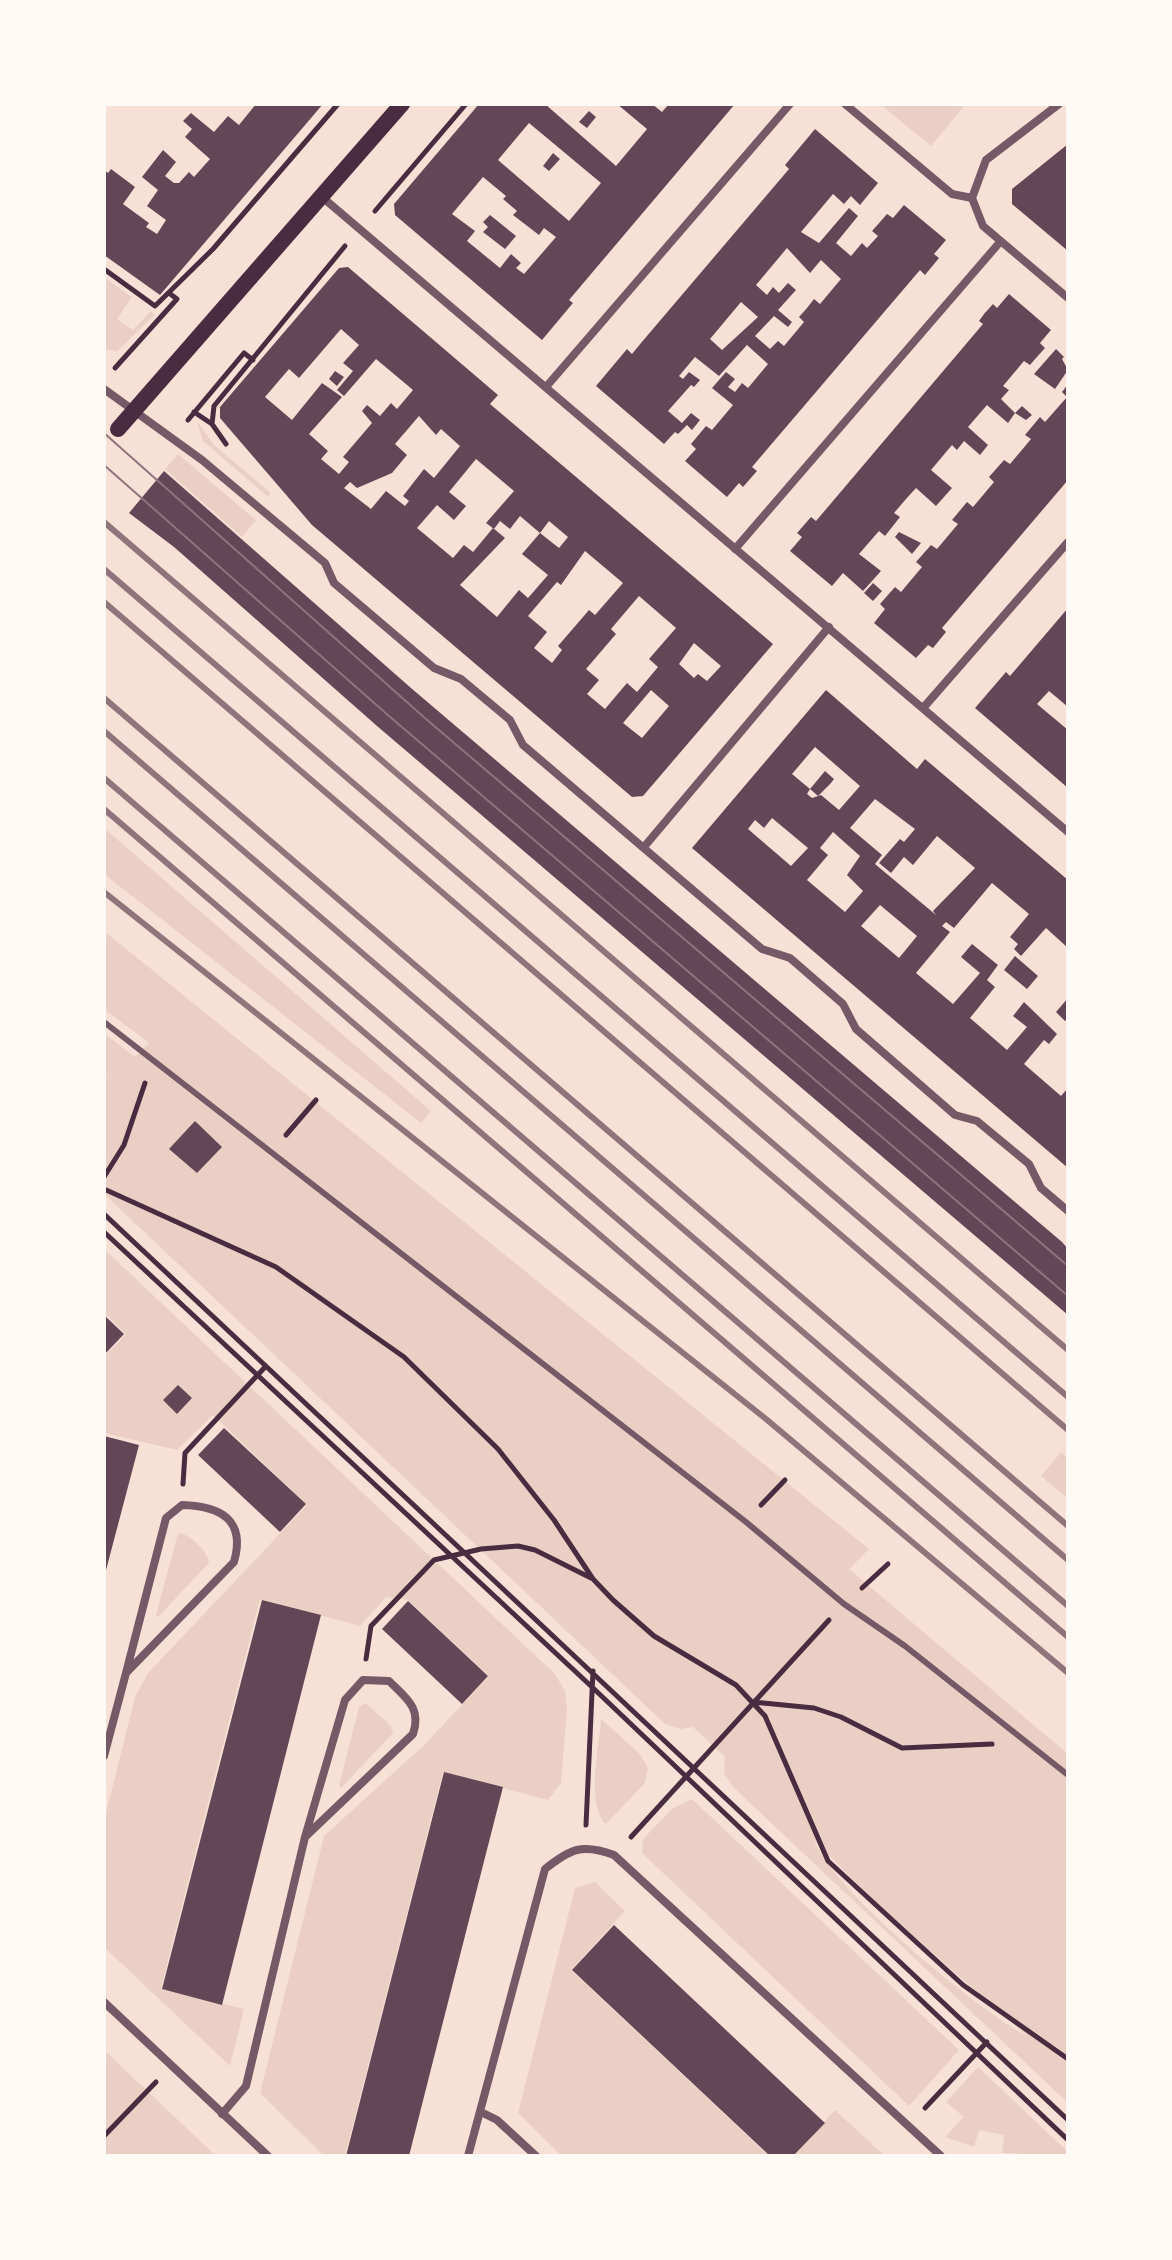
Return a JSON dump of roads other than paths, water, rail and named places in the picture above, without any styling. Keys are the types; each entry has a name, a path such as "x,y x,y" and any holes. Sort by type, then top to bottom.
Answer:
{"main road":[{"path":"118,429 402,104"}],"street":[{"path":"546,387 790,104"},
{"path":"845,104 952,194 972,198"},
{"path":"1059,104 986,160 972,198 983,226 1068,298"},
{"path":"322,197 1068,832"},
{"path":"735,549 1000,242"},
{"path":"104,389 202,460 325,563 334,583 434,668 461,679 510,720 523,745 762,949 790,958 843,1004 856,1029 922,1087 955,1115 977,1121 1029,1164 1041,1188 1068,1211"},
{"path":"924,707 1068,542"},
{"path":"644,847 829,627"},
{"path":"104,1756 166,1518 182,1505 207,1505 235,1525 240,1541 234,1562 126,1673"},
{"path":"222,2114 246,2086 305,1837 345,1700 363,1680 389,1681 416,1709 418,1721 413,1734 305,1837"},
{"path":"468,2156 545,1869 567,1852 585,1848 614,1855 941,2156"},
{"path":"104,2002 268,2156"},
{"path":"481,2112 497,2120 536,2156"}],"lane":[{"path":"104,1022 746,1522 844,1604 905,1646 1068,1775"}],"tram line":[{"path":"104,433 426,719 1068,1266"},
{"path":"104,465 389,716 1068,1296"}],"railway":[{"path":"104,522 1068,1350"},
{"path":"104,569 1068,1397"},
{"path":"104,602 1068,1430"},
{"path":"104,698 1068,1526"},
{"path":"104,731 1068,1560"},
{"path":"104,778 1068,1606"},
{"path":"104,809 1068,1637"},
{"path":"104,892 766,1419 1068,1673"}]}
